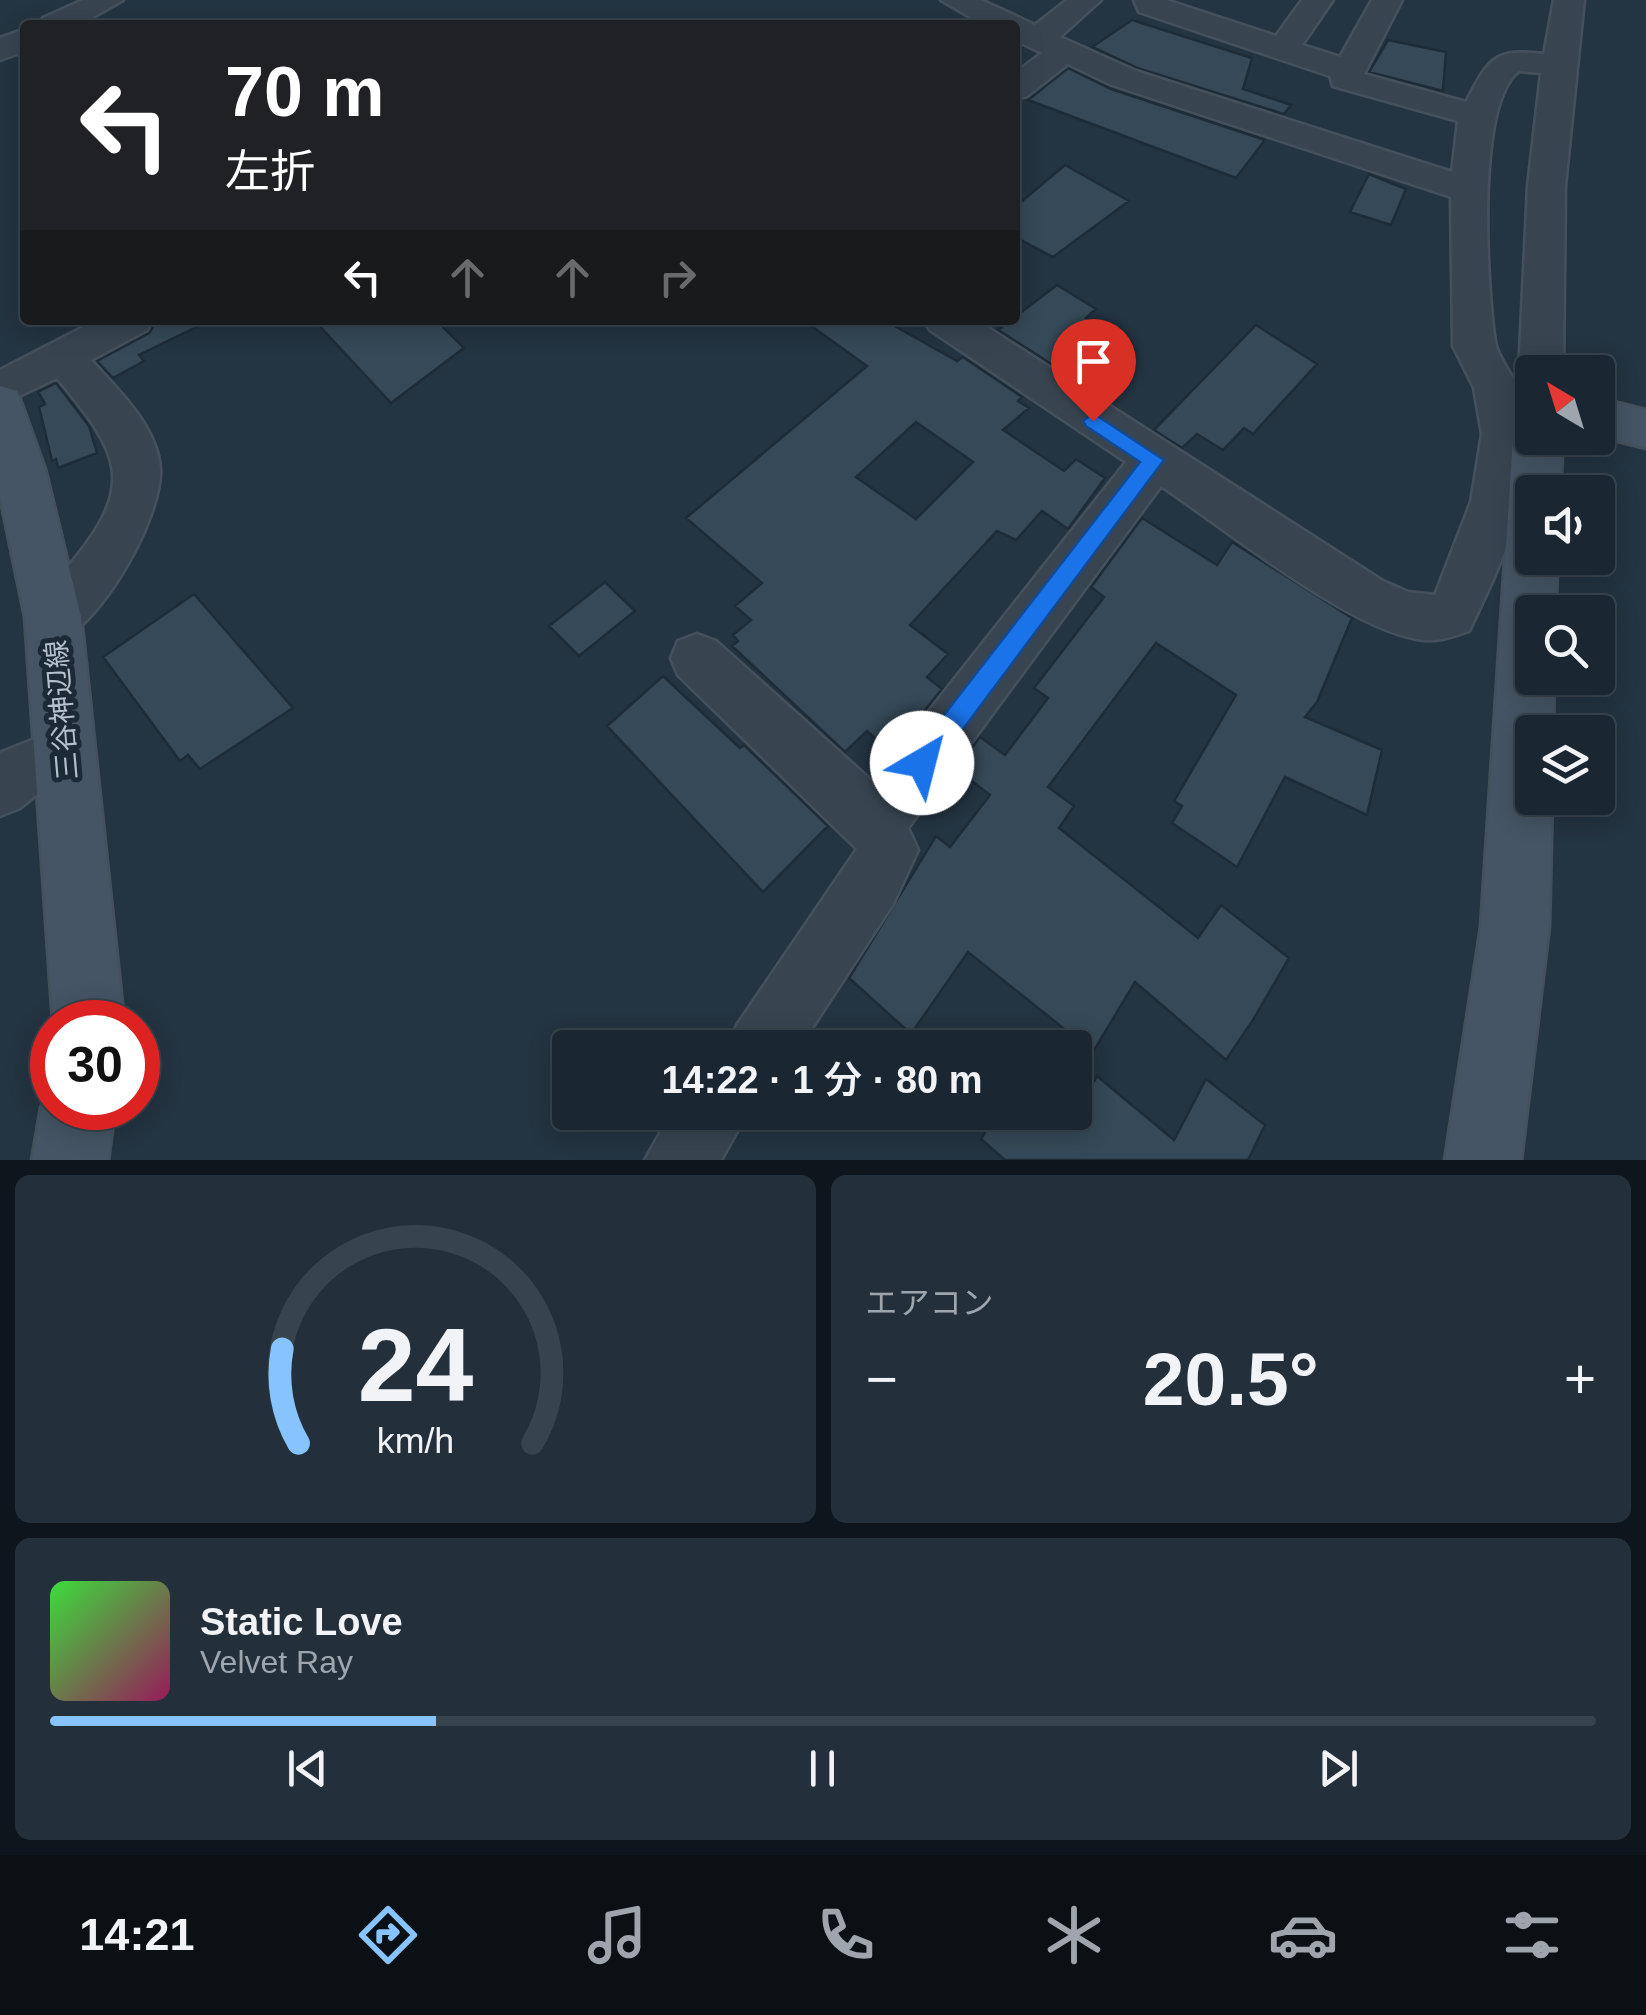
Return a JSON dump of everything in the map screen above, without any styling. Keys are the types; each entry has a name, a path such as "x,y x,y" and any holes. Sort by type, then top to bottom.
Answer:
{"main road":[{"name":"三谷神辺線","path":"0,404 20,470 53,617 88,1000"},
{"path":"1615,421 1646,429"},
{"path":"1483,1160 1515,926 1529,575"},
{"path":"70,1160 75,1130"}],"street":[{"path":"65,20 108,0"},
{"path":"956,0 998,20"},
{"path":"1020,73 1032,36 1086,0"},
{"path":"1149,0 1150,5 1349,71"},
{"path":"1224,28 1250,0"},
{"path":"1284,48 1318,0"},
{"path":"1387,0 1345,79 1476,115"},
{"path":"1540,355 1541,289 1557,65 1569,0"},
{"path":"1032,36 1124,78 1469,190"},
{"path":"953,325 1366,596 1410,618 1431,620 1451,614 1502,468 1514,394 1474,346 1469,190 1476,115 1500,69 1513,60 1557,65"},
{"path":"0,389 122,325"},
{"path":"53,617 89,583 139,489 132,446 62,354"},
{"path":"876,824 1154,460"},
{"path":"697,658 876,824 888,850 872,883 772,1030"},
{"path":"0,788 30,765 66,753"},
{"path":"680,1160 701,1130"}],"building":[{"path":"1132,20 1252,58 1243,89 1291,105 1284,114 1137,68 1092,47"},
{"path":"1388,40 1446,52 1443,91 1369,72"},
{"path":"1068,68 1111,89 1265,140 1236,178 1028,100"},
{"path":"1065,165 1129,201 1053,257 1020,240 1020,203"},
{"path":"1369,174 1406,189 1391,225 1350,212"},
{"path":"1057,285 1096,309 1086,318 1091,322 1058,349 1070,356 1056,367 998,330 1005,325 1020,325 1020,313"},
{"path":"154,325 201,325 139,355 144,361 113,378 97,361 149,333"},
{"path":"319,325 441,325 464,348 391,403"},
{"path":"810,325 893,325 957,361 963,357 1022,397 1018,401 1029,408 1003,430 1064,471 1076,459 1105,478 1068,529 1042,511 1016,540 997,531 910,625 948,654 927,677 942,689 891,753 867,731 845,752 732,646 738,641 733,635 751,620 735,606 762,583 686,518 867,366","holes":["916,422 973,462 916,519 856,477"]},
{"path":"1256,325 1317,364 1253,434 1244,428 1223,450 1197,434 1182,448 1154,430"},
{"path":"56,383 89,426 97,453 58,468 56,459 52,461 39,407 45,404 38,392"},
{"path":"1142,518 1217,565 1232,542 1352,618 1317,702 1305,717 1382,750 1367,815 1285,777 1237,867 1172,823 1182,806 1174,801 1236,695 1156,643 1048,787 1074,806 1059,828 1198,938 1221,905 1289,958 1226,1060 1135,982 1093,1052 1092,1030 1066,1030 968,952 914,1030 907,1030 849,978 936,836 950,847 990,795 956,769 980,737 1005,755 1048,698 1034,688 1104,597 1091,587"},
{"path":"605,582 635,611 579,656 549,626"},
{"path":"194,594 293,708 200,769 188,755 180,761 103,657"},
{"path":"663,676 740,748 744,745 828,826 763,892 607,726"},
{"path":"1097,1076 1174,1140 1206,1079 1265,1125 1248,1160 1005,1160 981,1139 986,1130 1092,1130 1092,1085"}],"route":[{"path":"922,763 1154,460 1093,421"}]}
